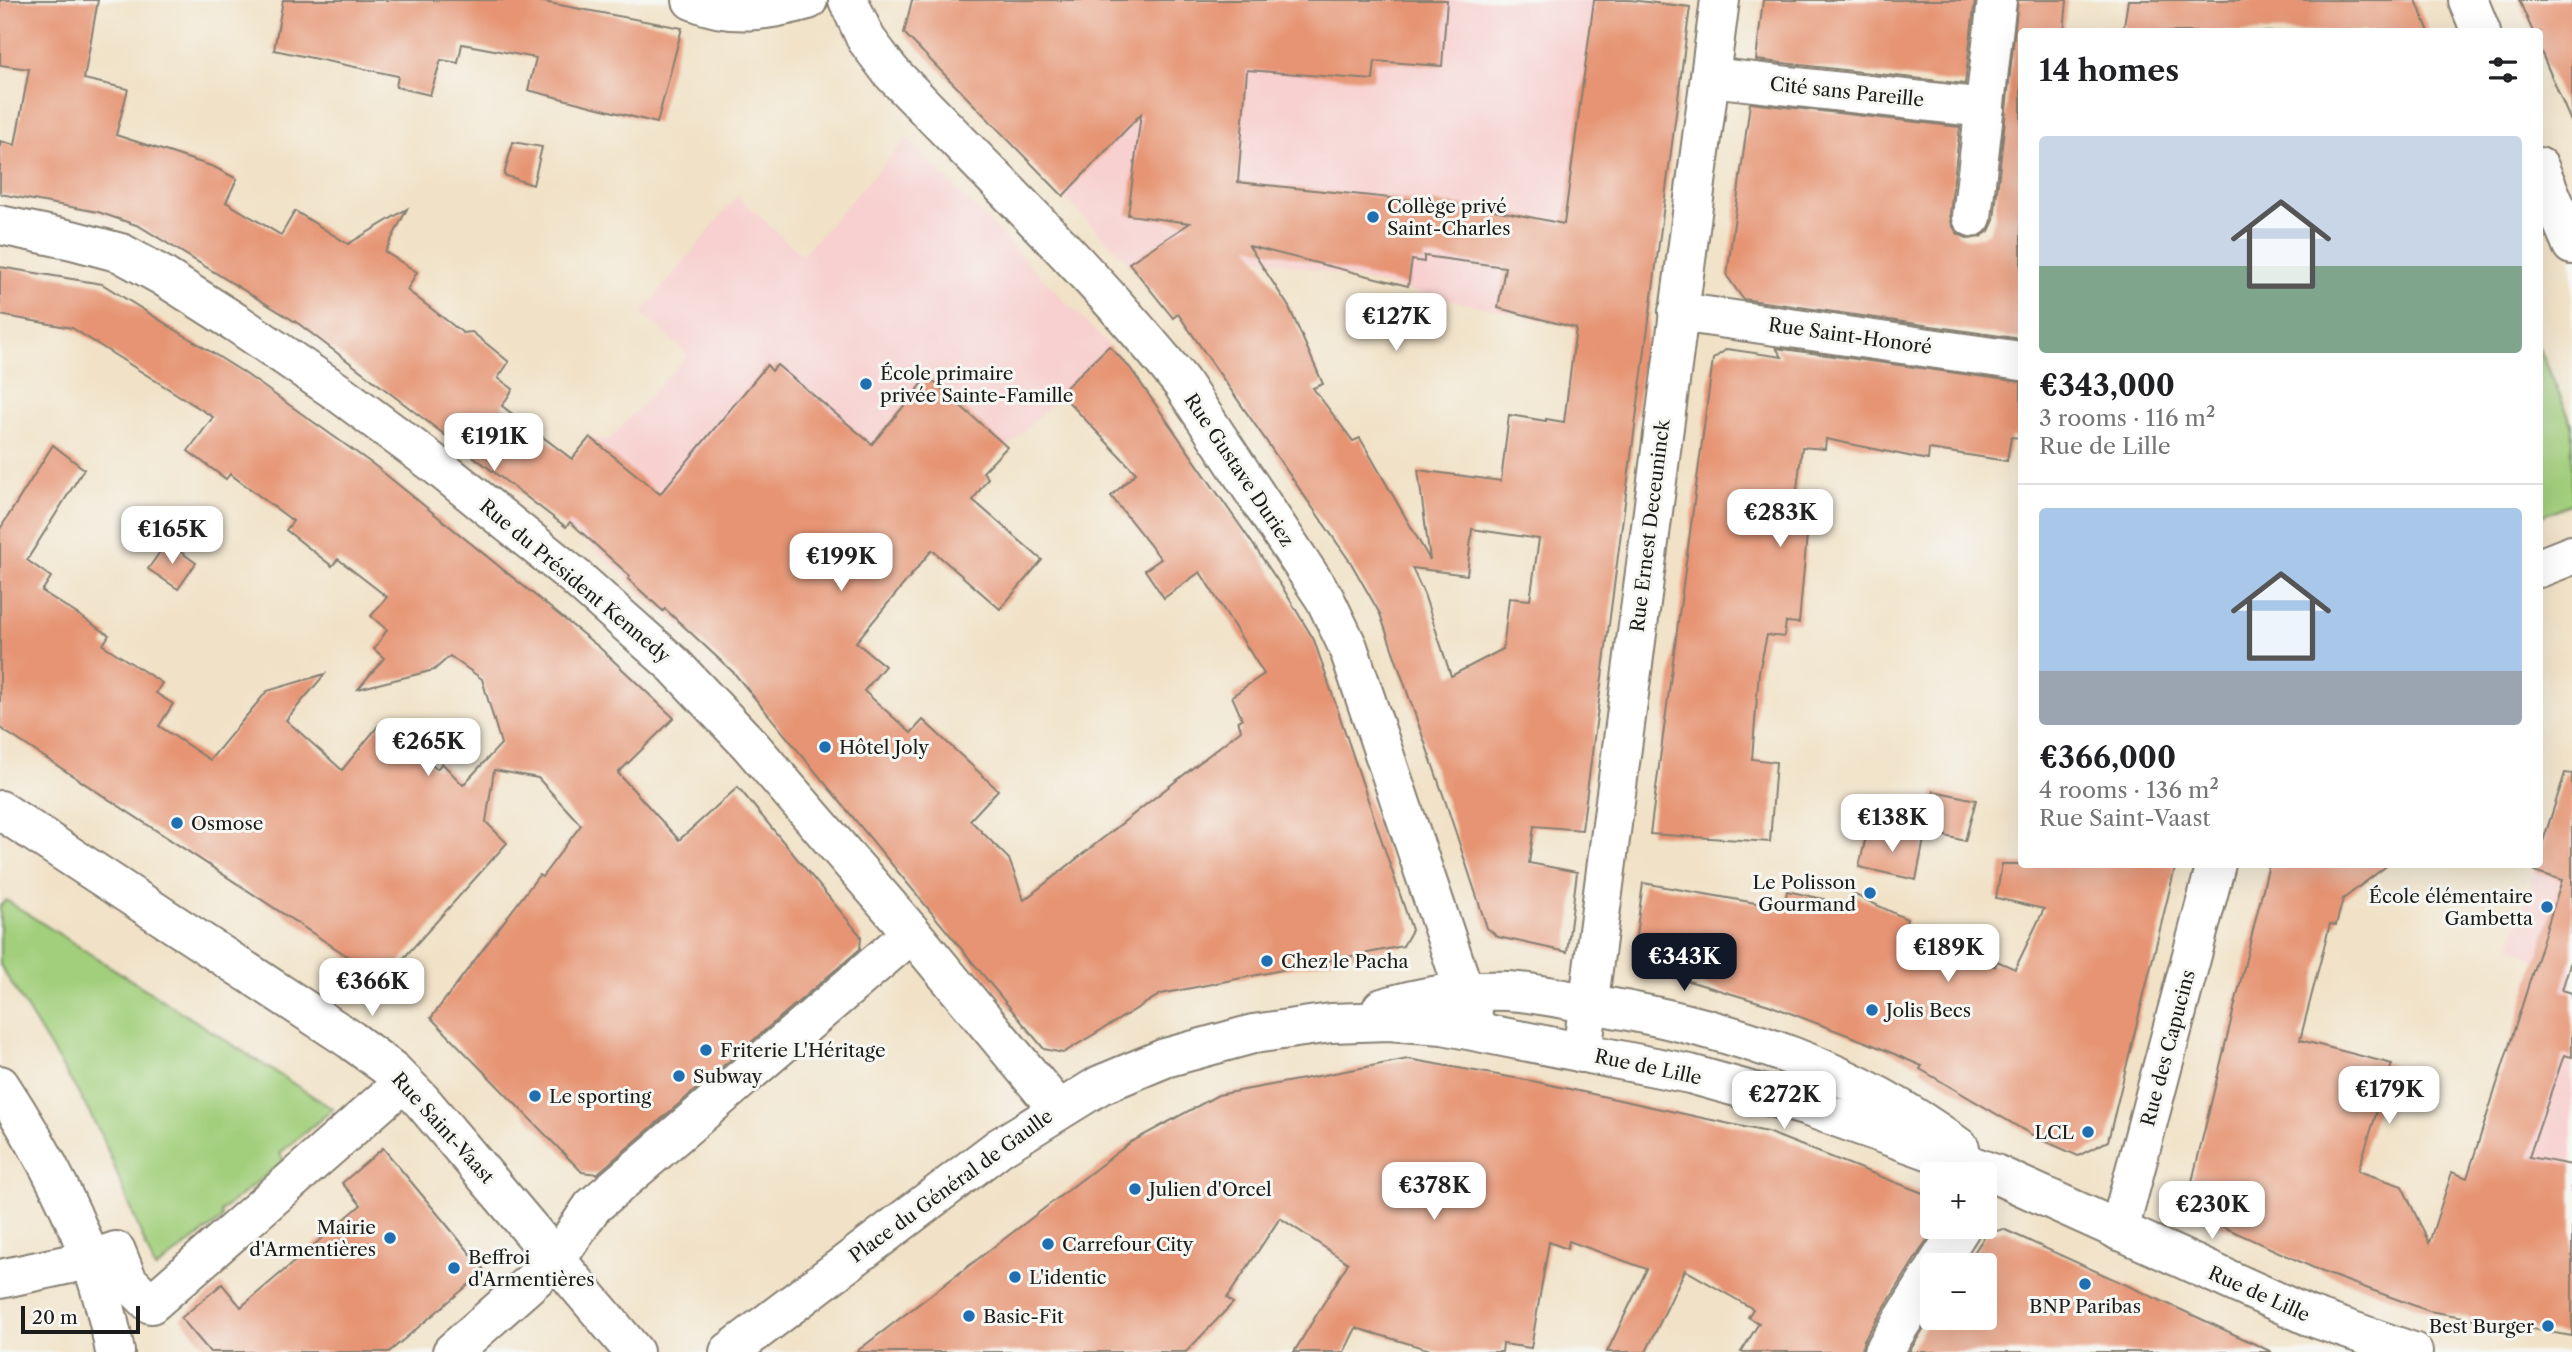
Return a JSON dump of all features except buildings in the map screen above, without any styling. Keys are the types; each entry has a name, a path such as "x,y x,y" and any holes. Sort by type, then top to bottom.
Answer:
{"street":[{"path":"692,0 718,9 738,12 775,9 808,0"},
{"name":"Rue Gustave Duriez","path":"848,0 866,39 883,62 1077,266 1157,352 1181,382 1325,599 1348,647 1478,1032"},
{"name":"Rue Ernest Deceuninck","path":"1582,1052 1720,0"},
{"path":"1972,217 1997,0"},
{"path":"2468,0 2479,28"},
{"name":"Cité sans Pareille","path":"1710,77 1985,108"},
{"path":"2551,189 2572,245"},
{"name":"Rue du Président Kennedy","path":"0,225 97,246 141,263 299,365 436,465 575,577 674,665 750,745 876,891"},
{"name":"Rue Saint-Honoré","path":"1678,312 2018,361"},
{"path":"2543,566 2572,555"},
{"name":"Rue Saint-Vaast","path":"0,810 351,1040 393,1071 634,1352"},
{"name":"Rue des Capucins","path":"2119,1231 2215,868"},
{"name":"Place du Général de Gaulle","path":"729,1352 1000,1147 1058,1109 876,891"},
{"path":"452,1352 557,1259 592,1207 912,933"},
{"name":"Rue de Lille","path":"1331,1023 1403,1002 1465,993 1509,991 1588,1004 1740,1037 1819,1065 1911,1114 1966,1162"},
{"name":"Rue de Lille","path":"1058,1109 1136,1068 1253,1034 1331,1023 1421,1022 1690,1074 1785,1100 1938,1162"},
{"path":"0,1279 116,1251 128,1281 151,1304 404,1082"},
{"path":"0,1085 22,1118 45,1161 89,1259 105,1307 115,1352"},
{"name":"Rue de Lille","path":"1997,1186 2119,1231 2309,1316 2413,1352"},
{"path":"1883,1352 1920,1293"}],"shaded area":[{"name":"Collège privé Saint-Charles","path":"1078,0 1630,0 1690,7 1636,420 1565,410 1576,328 1169,237 1129,263 1063,196"},
{"name":"École primaire privée Sainte-Famille","path":"907,138 1109,346 983,472 703,644 587,543 482,463 513,414 572,459 590,437 609,440 688,355 642,313 737,196 802,255"},
{"path":"2572,798 2572,1223 2460,1201 2536,961 2511,944 2535,868 2543,868 2543,856"}],"green space":[{"path":"2543,356 2572,424 2572,503 2543,515"},
{"path":"6,900 333,1109 280,1153 284,1161 221,1211 222,1219 155,1269 102,1136 0,965 0,906"}],"place":[{"name":"Collège privé Saint-Charles","path":"1373,217"},
{"name":"École primaire privée Sainte-Famille","path":"866,384"},
{"name":"Hôtel Joly","path":"825,747"},
{"name":"Osmose","path":"177,823"},
{"name":"Le Polisson Gourmand","path":"1870,893"},
{"name":"École élémentaire Gambetta","path":"2547,907"},
{"name":"Chez le Pacha","path":"1267,961"},
{"name":"Jolis Becs","path":"1872,1010"},
{"name":"Friterie L'Héritage","path":"706,1050"},
{"name":"Subway","path":"679,1076"},
{"name":"Le sporting","path":"535,1096"},
{"name":"LCL","path":"2088,1132"},
{"name":"Julien d'Orcel","path":"1135,1189"},
{"name":"Mairie d'Armentières","path":"390,1238"},
{"name":"Carrefour City","path":"1048,1244"},
{"name":"Beffroi d'Armentières","path":"454,1268"},
{"name":"L'identic","path":"1015,1277"},
{"name":"BNP Paribas","path":"2085,1284"},
{"name":"Basic-Fit","path":"969,1316"},
{"name":"Best Burger","path":"2548,1326"}]}
